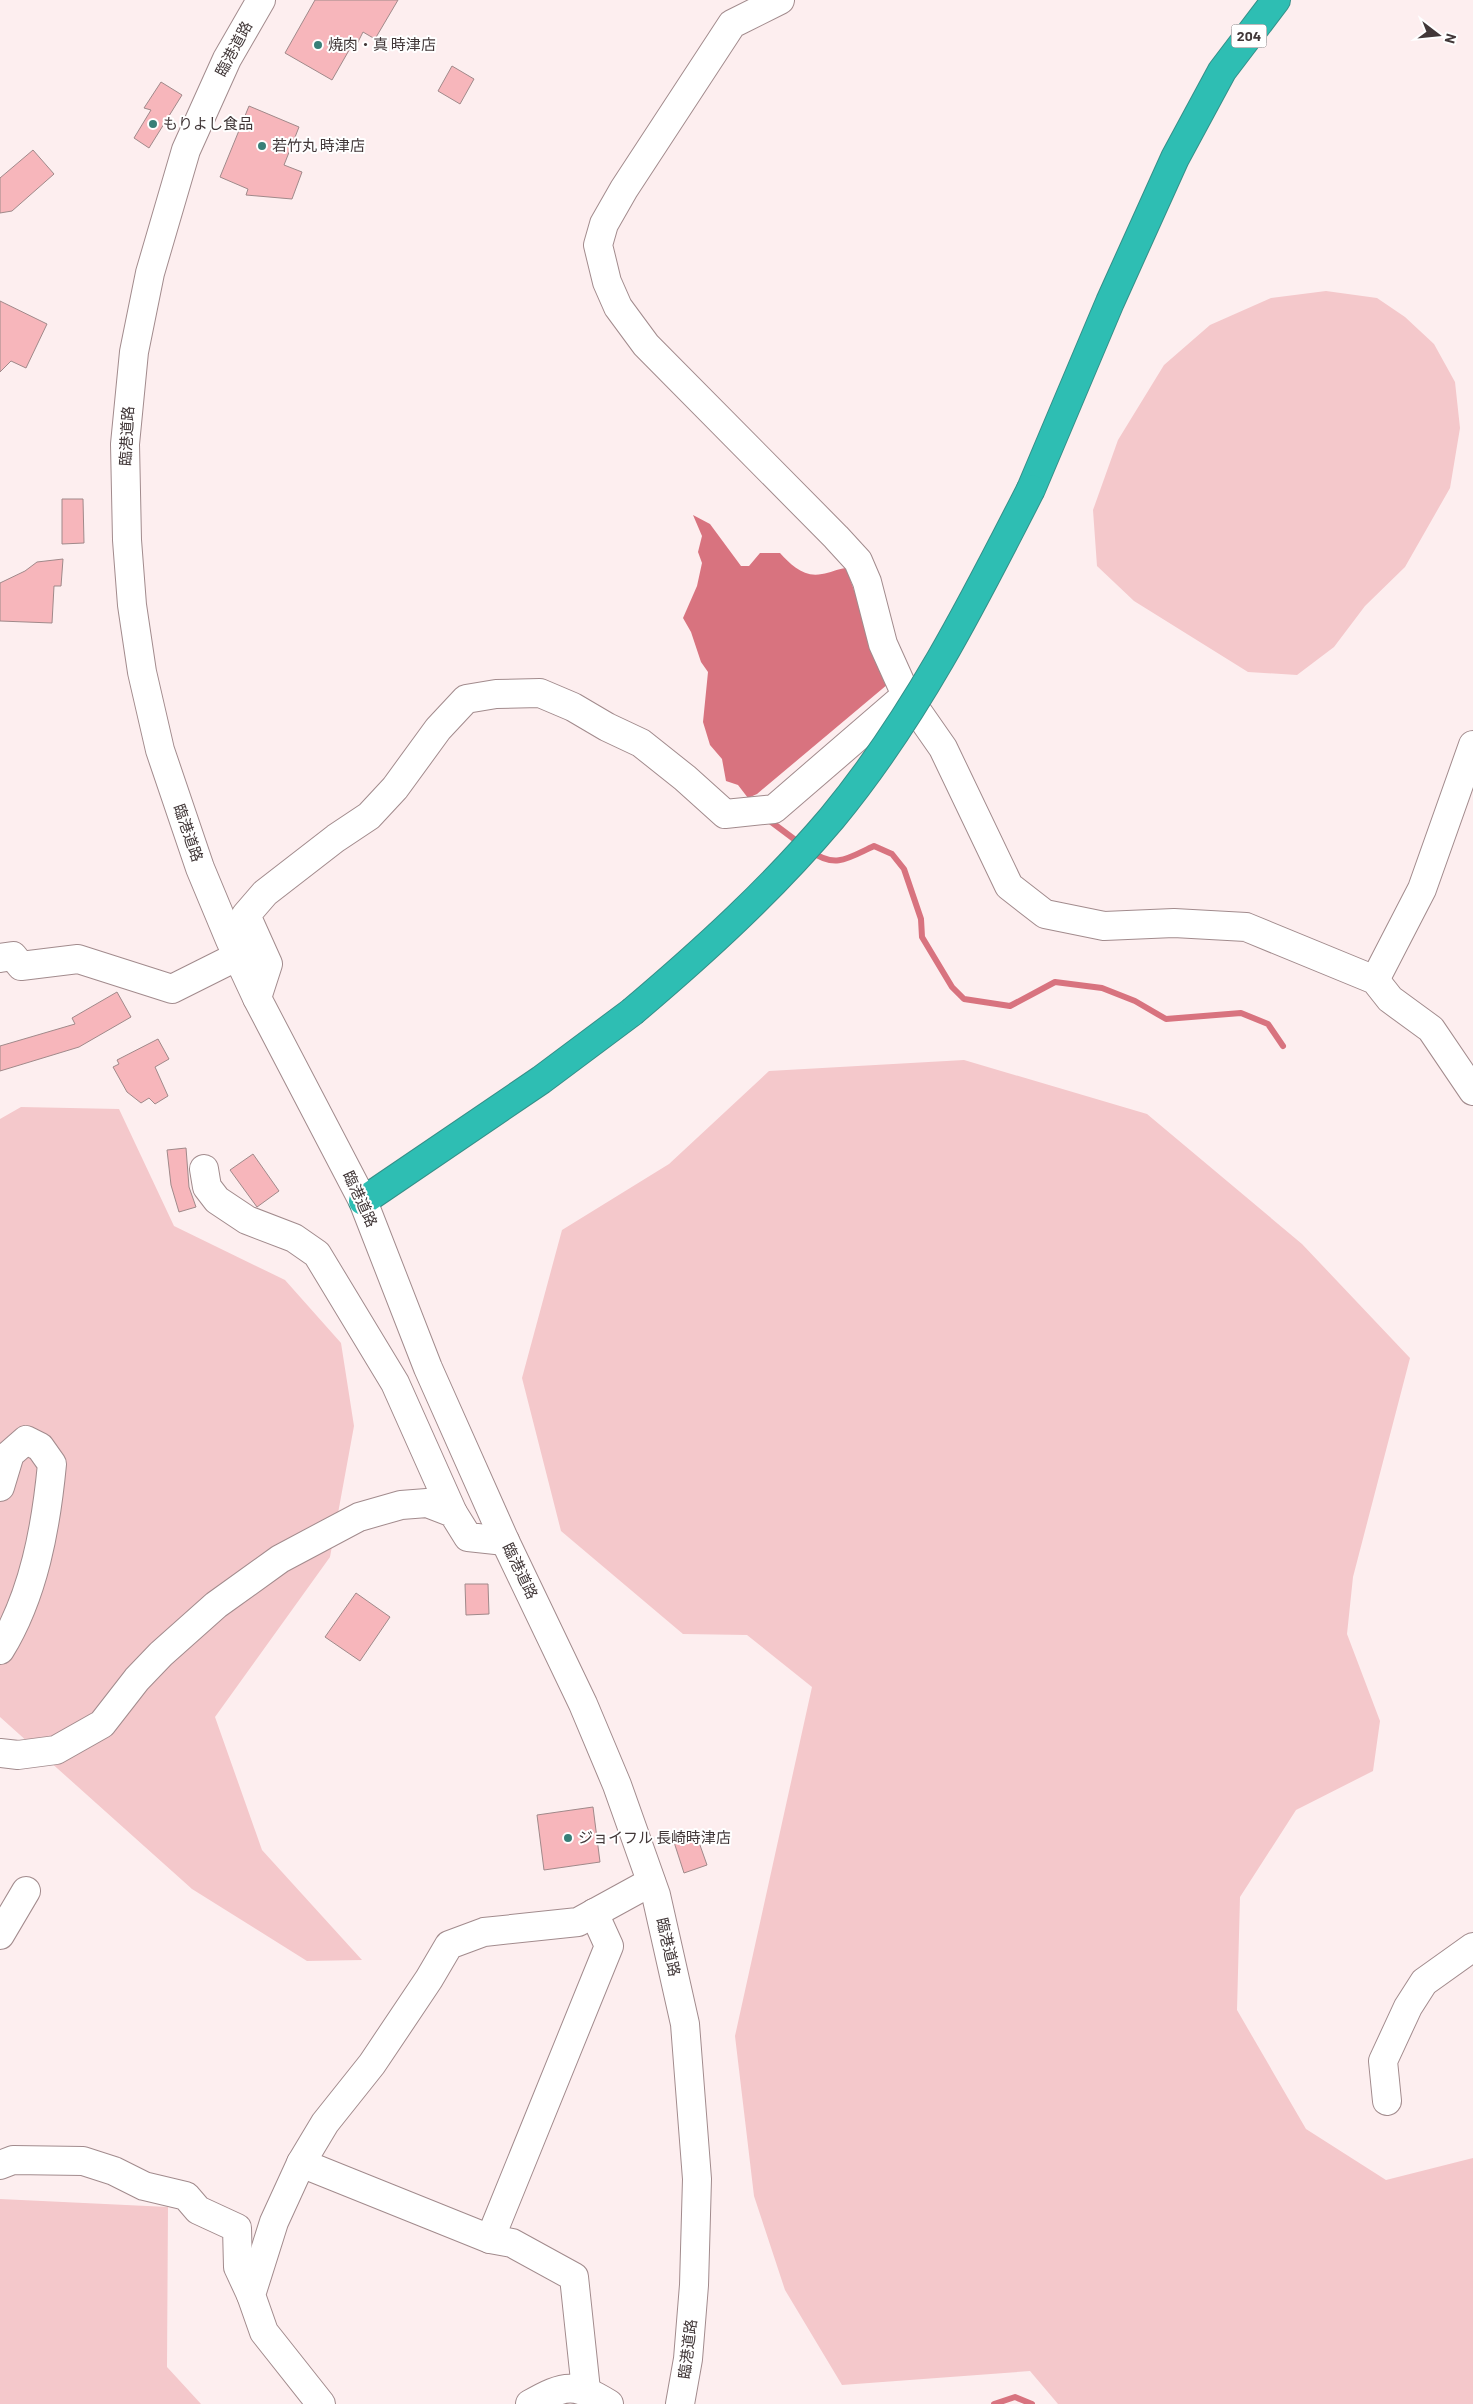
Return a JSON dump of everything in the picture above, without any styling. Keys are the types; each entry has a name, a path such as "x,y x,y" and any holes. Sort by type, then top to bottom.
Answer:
{"highway":[{"name":"204","path":"363,1201 541,1080 632,1012 713,943 774,882 833,817 891,738 942,657 1031,489 1110,302 1175,158 1222,71 1276,0"}],"street":[{"name":"臨港道路","path":"261,0 227,59 186,150 150,273 136,343 125,444 130,586 142,672 160,750 200,868 257,998 363,1201 428,1368 505,1541 583,1704 617,1785 651,1882 685,2024 697,2179 694,2285 688,2359 680,2404"},
{"path":"780,0 732,24 624,189 604,224 598,245 607,282 618,307 646,346 836,536 858,561 867,582 883,644 906,695 943,748 1009,886 1045,914 1104,926 1174,923 1246,927 1375,980 1390,998 1432,1029 1473,1091"},
{"path":"257,998 268,964 246,915 265,893 336,838 369,816 396,788 438,728 466,699 496,694 540,693 573,707 607,727 641,743 685,778 725,814 774,809 906,695"},
{"path":"1375,980 1422,889 1473,745"},
{"path":"0,958 13,956 21,966 78,959 172,989 238,956"},
{"path":"204,1169 207,1187 217,1200 247,1220 294,1238 317,1254 394,1384 453,1513 468,1537 505,1541"},
{"path":"0,1487 10,1454 26,1440 40,1447 52,1464 49,1492 34,1571 11,1632 0,1650"},
{"path":"0,1754 56,1750 102,1724 137,1679 161,1654 216,1605 289,1554 359,1517 401,1505 427,1503 453,1513"},
{"path":"252,2295 274,2222 301,2163 325,2123 372,2064 414,2003 449,1945 484,1932 578,1922 651,1882"},
{"path":"0,1934 26,1891"},
{"path":"490,2239 609,1946 594,1913"},
{"path":"1387,2101 1383,2061 1408,2007 1424,1982 1473,1947"},
{"path":"0,2165 13,2160 83,2161 114,2170 144,2186 186,2196 198,2210 237,2228 238,2266 252,2295 264,2332 320,2404"},
{"path":"301,2163 490,2239 512,2244 574,2276 586,2390"},
{"path":"530,2404 556,2389 586,2390 609,2404"}],"shaded area":[{"path":"1326,291 1377,298 1405,317 1434,344 1455,382 1460,428 1450,488 1405,567 1365,606 1334,647 1297,675 1248,672 1134,601 1097,566 1093,510 1118,440 1164,365 1210,325 1271,298"},
{"path":"693,515 710,524 741,566 749,566 760,553 780,553 798,570 809,574 822,574 846,568 888,684 757,794 748,798 738,785 726,781 722,759 710,745 703,722 708,672 701,662 691,632 683,618 697,586 702,563 698,552 702,536"},
{"path":"964,1060 1147,1114 1302,1244 1410,1358 1353,1577 1347,1634 1380,1721 1373,1771 1296,1810 1240,1897 1237,2010 1306,2129 1386,2180 1473,2158 1473,2404 1058,2404 1030,2371 842,2385 785,2290 754,2196 735,2036 812,1687 747,1635 683,1634 561,1531 522,1378 562,1230 669,1164 769,1071"},
{"path":"21,1107 119,1109 174,1226 285,1280 341,1343 354,1426 330,1557 215,1717 262,1850 362,1960 307,1961 192,1889 0,1717 0,1119"},
{"path":"0,2199 168,2207 167,2367 201,2404 0,2404"}],"building":[{"path":"315,0 398,0 375,39 363,32 356,46 352,45 332,80 285,53"},
{"path":"452,66 474,79 460,104 438,91"},
{"name":"もりよし食品","path":"161,82 182,95 149,148 134,138 151,110 144,108"},
{"name":"若竹丸 時津店","path":"249,106 299,127 284,165 302,172 292,199 246,195 248,189 220,177"},
{"path":"33,150 54,174 12,211 0,213 0,178"},
{"path":"0,301 47,324 26,368 11,361 0,372"},
{"path":"62,499 83,499 84,543 62,544"},
{"path":"63,559 61,586 54,586 52,623 0,621 0,583 25,571 37,562"},
{"path":"117,992 131,1017 79,1047 0,1071 0,1046 75,1024 72,1018"},
{"path":"158,1039 169,1059 155,1067 168,1096 155,1104 149,1098 141,1103 127,1092 113,1067 119,1064 117,1060"},
{"path":"186,1148 189,1187 196,1207 179,1212 171,1185 167,1150"},
{"path":"253,1154 279,1191 257,1207 230,1170"},
{"path":"465,1584 488,1584 489,1614 466,1615"},
{"path":"356,1593 390,1617 360,1661 325,1637"},
{"name":"ジョイフル 長崎時津店","path":"593,1807 600,1862 544,1870 537,1815"},
{"path":"695,1831 707,1865 684,1873 673,1839"}],"waterway":[{"path":"766,818 802,845"},
{"path":"812,852 828,860 843,860 874,846 892,854 904,869 921,919 922,937 952,987 964,999 1010,1006 1055,982 1102,988 1135,1001 1166,1019 1241,1013 1268,1024 1283,1046"},
{"path":"994,2404 1015,2397 1032,2404"}],"place":[{"name":"焼肉・真 時津店","path":"318,45"},
{"name":"もりよし食品","path":"153,124"},
{"name":"若竹丸 時津店","path":"262,146"},
{"name":"ジョイフル 長崎時津店","path":"568,1838"}]}
